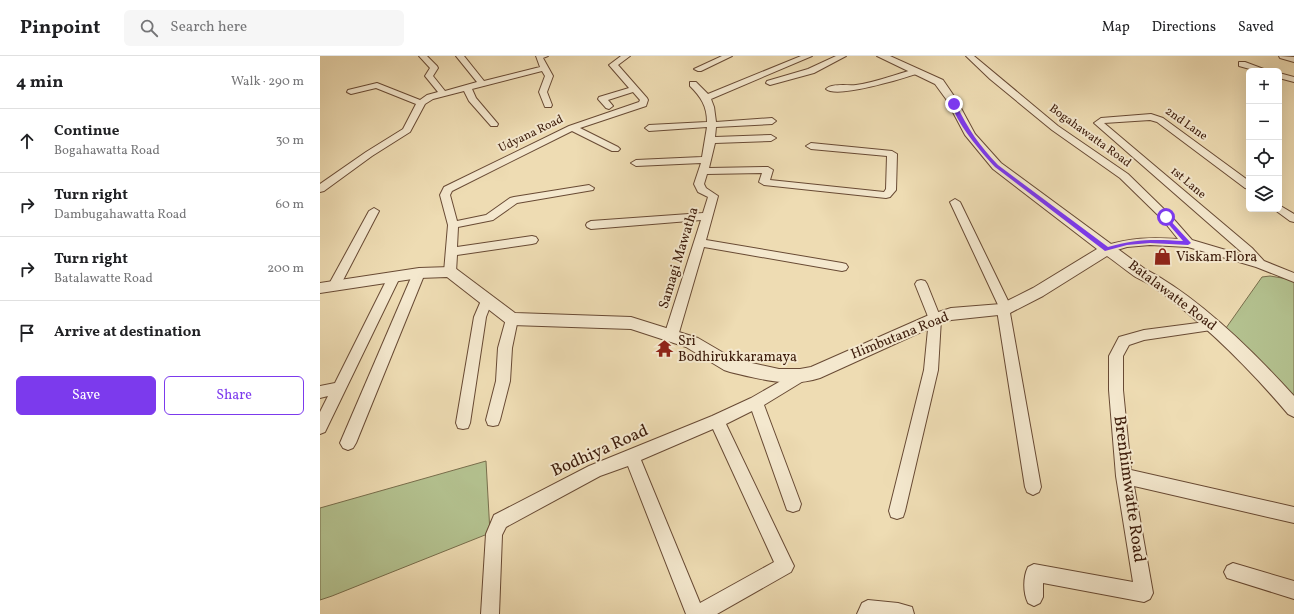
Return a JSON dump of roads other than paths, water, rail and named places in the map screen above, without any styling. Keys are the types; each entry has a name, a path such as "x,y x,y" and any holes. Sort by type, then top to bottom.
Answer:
{"street":[{"path":"423,56 434,68 429,76 431,80 443,93"},
{"path":"460,56 482,83"},
{"path":"540,56 544,68 549,76 543,92 548,105"},
{"name":"Udyana Road","path":"450,272 453,225 445,195 448,189 572,128 643,104 644,100 613,65 626,56"},
{"path":"698,69 728,56"},
{"path":"693,84 706,98 808,56"},
{"path":"770,83 811,71 842,56"},
{"name":"Batalawatte Road","path":"883,56 938,82 945,89 968,131 983,152 997,166 1107,249 1140,273 1159,284 1213,326 1263,372 1294,409"},
{"name":"Bogahawatta Road","path":"970,56 1055,128 1124,176 1166,217 1188,243"},
{"path":"1283,56 1294,60"},
{"path":"1242,64 1256,68"},
{"path":"320,189 369,154 401,136 407,130 421,103 430,97 544,68"},
{"path":"830,89 857,87 887,81 916,71"},
{"path":"1282,76 1294,80"},
{"path":"351,92 377,85 421,103"},
{"path":"467,87 472,99 494,124"},
{"path":"609,106 602,99 634,89"},
{"name":"Samagi Mawatha","path":"671,336 690,271 701,243 713,196 702,190 700,184 704,171 712,124 711,113 706,98"},
{"name":"2nd Lane","path":"1098,123 1101,121 1151,117 1160,120 1246,184"},
{"path":"649,128 772,121"},
{"name":"1st Lane","path":"1098,123 1260,264"},
{"path":"572,128 615,149"},
{"path":"710,140 770,138"},
{"path":"704,171 768,170 764,182 886,195 891,190 892,154 811,146"},
{"path":"636,163 706,160"},
{"path":"453,225 489,218 514,200 589,188"},
{"path":"955,202 1004,310 1033,487"},
{"path":"1282,210 1294,219"},
{"path":"327,287 374,211"},
{"path":"590,225 708,216"},
{"path":"451,252 532,240"},
{"path":"1107,249 1127,244 1150,241 1188,243 1260,264 1294,278"},
{"path":"701,243 842,267"},
{"name":"Himbutana Road","path":"512,319 631,323 692,342 730,365 779,376 800,376 814,373 935,319 951,314 1004,310 1038,292 1107,249"},
{"path":"327,287 419,273 450,272 487,299 512,319 505,348 503,381 494,420"},
{"path":"348,443 419,273"},
{"path":"320,427 394,277"},
{"path":"897,511 931,370 935,319 921,284"},
{"path":"463,423 480,317 487,299"},
{"name":"Brenhimwatte Road","path":"1034,597 1034,573 1144,594 1124,476 1116,390 1116,356 1124,341 1144,335 1213,326"},
{"name":"Bodhiya Road","path":"490,614 494,534 500,521 595,471 718,421 756,402 800,376"},
{"path":"320,392 339,388"},
{"path":"756,402 793,504"},
{"path":"699,614 785,566 718,421"},
{"path":"632,457 695,614"},
{"path":"1124,476 1294,515"},
{"path":"1232,572 1294,590"},
{"path":"866,614 868,609 905,614"}],"place":[{"name":"Viskam Flora","path":"1163,257"},
{"name":"Sri Bodhirukkaramaya","path":"665,349"}]}
